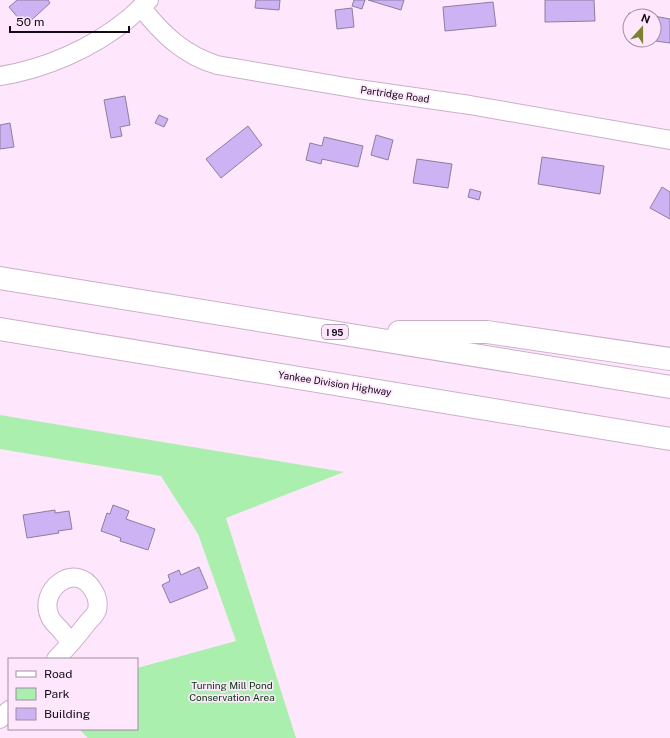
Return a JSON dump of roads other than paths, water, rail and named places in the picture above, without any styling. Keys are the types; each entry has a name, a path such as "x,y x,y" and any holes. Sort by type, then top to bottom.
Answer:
{"highway":[{"name":"I 95","path":"0,278 670,387"},
{"name":"Yankee Division Highway","path":"0,329 670,438"},
{"path":"339,333 486,332 670,359"}],"street":[{"path":"0,76 28,70 82,49 128,19 145,4"},
{"name":"Partridge Road","path":"145,4 157,28 169,39 189,53 217,65 351,88 470,105 670,140"},
{"path":"57,658 72,642"},
{"path":"0,719 8,711"}],"park label":[{"name":"Turning Mill Pond Conservation Area","path":"232,690"}]}
